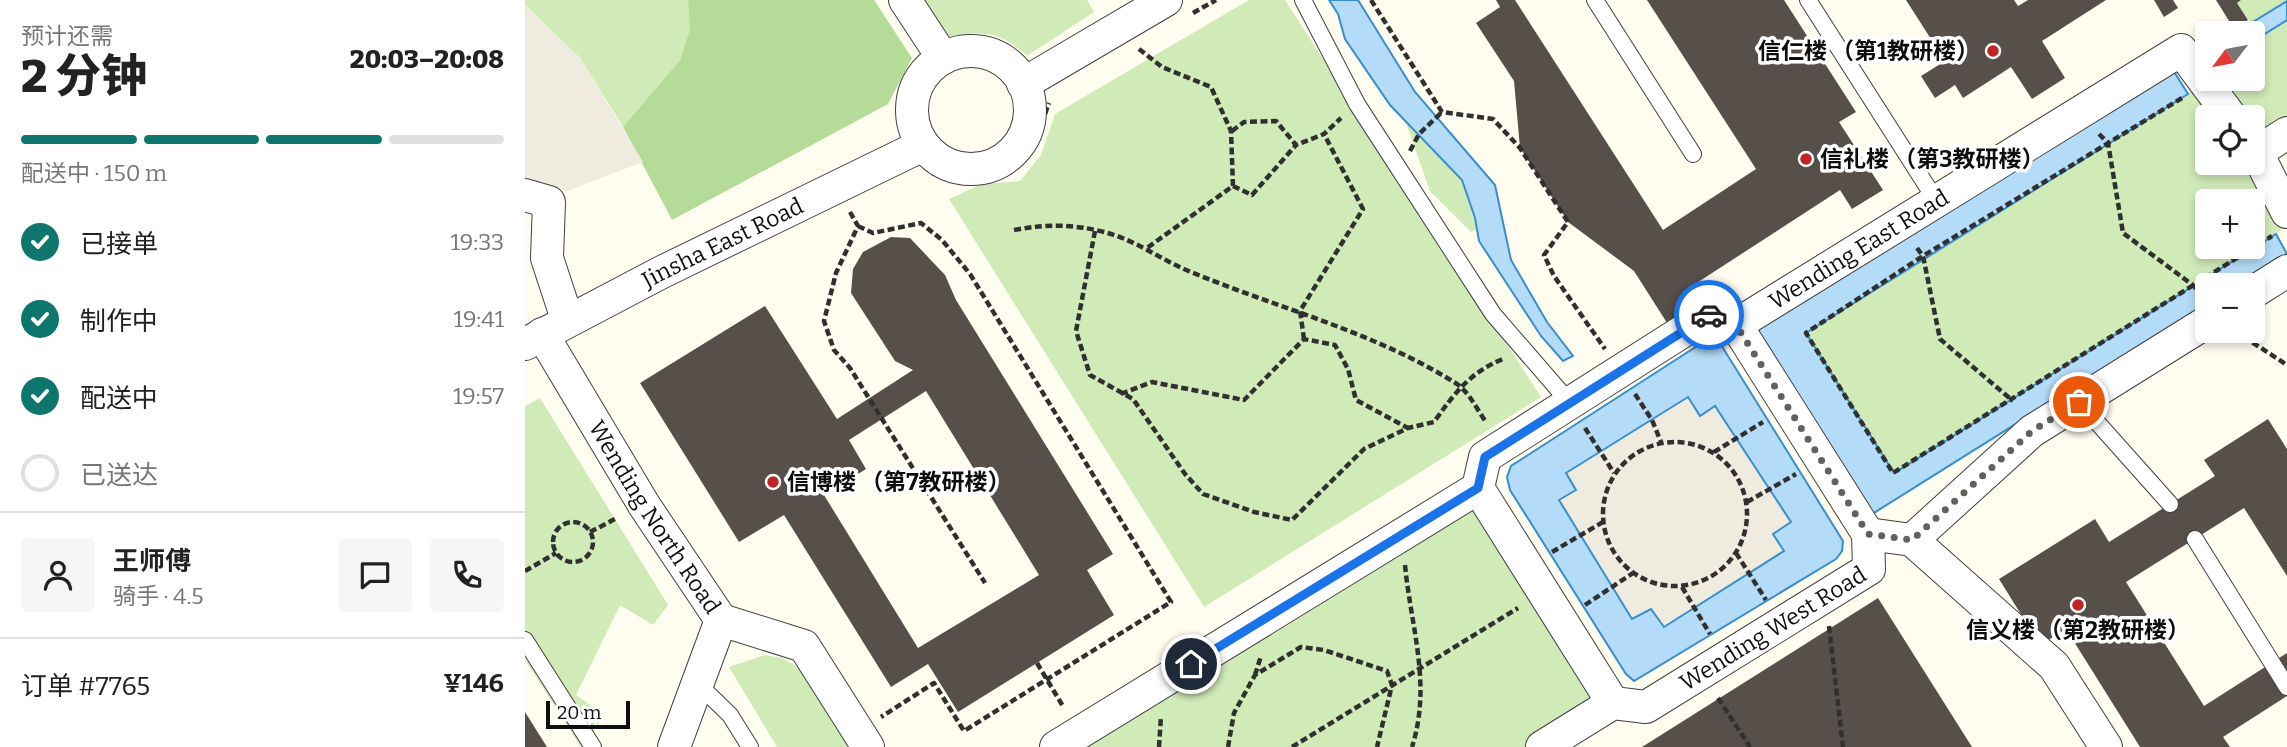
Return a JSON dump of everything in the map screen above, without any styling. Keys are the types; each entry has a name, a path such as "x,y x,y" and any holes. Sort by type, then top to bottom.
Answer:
{"street":[{"path":"905,0 943,58"},
{"path":"1023,84 1166,0"},
{"name":"Wending East Road","path":"1736,325 2181,50 2195,72"},
{"path":"962,51 982,52 1001,60 1023,84 1030,109 1027,128 1019,145 1006,158 989,166 962,168 936,158 923,145 914,128 912,108 916,88 927,71 943,58 962,51"},
{"name":"Wending East Road","path":"2209,91 2221,105"},
{"path":"2265,143 2287,133"},
{"name":"Jinsha East Road","path":"545,333 923,145"},
{"path":"2265,173 2282,223"},
{"name":"Wending North Road","path":"525,195 549,202 545,333 644,505 721,620 674,747"},
{"path":"2265,285 2287,271"},
{"path":"1542,747 1613,703 1478,488 1485,457 1626,382 1710,314 1736,325 1868,534"},
{"path":"2106,747 2054,666 1912,540 2032,431 2195,330"},
{"path":"1067,740 1478,488"},
{"name":"Wending West Road","path":"1613,703 1646,707 1869,569 1868,534 1912,540"},
{"path":"721,620 804,646 863,739"}],"lane":[{"path":"1303,0 1357,104 1493,314 1574,410"},
{"path":"1595,0 1693,154"},
{"path":"1808,0 1937,202"},
{"path":"2079,402 2170,504"},
{"path":"2195,538 2287,687"},
{"path":"525,640 593,747"},
{"path":"698,684 730,715 750,747"}],"path":[{"path":"1371,0 1443,112"},
{"path":"1136,46 1162,67 1211,87 1231,131 1233,186"},
{"path":"2108,143 2123,233 2195,286 1893,473 1806,333 1923,256 2195,89"},
{"path":"1233,186 1252,195 1296,145 1324,134 1357,104"},
{"path":"1419,134 1443,112 1493,119 1520,148 1568,222 1544,255 1554,276 1652,420 1661,442"},
{"path":"1231,131 1244,122 1276,121 1296,145"},
{"path":"1304,340 1300,311 1363,209 1324,134"},
{"path":"1147,248 1233,186"},
{"path":"836,187 858,226 873,233 921,223 942,240 963,265 1171,602 964,731 934,683 863,739"},
{"path":"1014,230 1051,223 1095,231 1147,248 1188,271 1300,311 1392,350 1460,386 1503,446"},
{"path":"2213,273 2282,223"},
{"path":"858,226 837,273 824,321 835,350 850,368 985,583"},
{"path":"1095,231 1076,331 1090,375 1133,399 1185,474 1203,494 1254,512 1292,520 1364,449 1408,428 1434,422 1460,386 1483,367 1503,359 1528,354"},
{"path":"1923,256 1940,339 2013,401"},
{"path":"1121,394 1152,382 1244,400 1304,340"},
{"path":"1304,340 1335,345 1348,369 1356,400 1408,428"},
{"path":"2253,343 2287,365"},
{"path":"1574,410 1614,473"},
{"path":"1714,453 1766,420"},
{"path":"1661,442 1689,443 1714,453 1729,466 1740,483 1747,502 1744,537 1736,553 1722,570 1703,581 1682,587 1648,582 1633,573 1613,550 1603,522 1603,505 1614,473 1643,448 1661,442"},
{"path":"1747,502 1799,471"},
{"path":"577,522 590,532 593,545 580,561 567,561 556,553 553,536 563,524 577,522"},
{"path":"1550,554 1603,522"},
{"path":"1403,534 1408,590 1422,667 1416,733 1412,747"},
{"path":"525,570 556,553"},
{"path":"1736,553 1771,608"},
{"path":"1583,607 1633,573"},
{"path":"1682,587 1715,643"},
{"path":"1292,747 1543,593"},
{"path":"1826,597 1843,747"},
{"path":"1228,747 1234,713 1255,675 1301,647 1324,650 1387,671 1392,685 1377,747"},
{"path":"1037,663 1047,680 1067,740"},
{"path":"1702,673 1750,747"}],"green space":[{"path":"525,0 688,0 691,30 680,60 623,127 580,58 525,5"},
{"path":"688,0 874,0 912,58 888,104 672,220 623,127 680,60 690,30"},
{"path":"922,0 1087,0 1094,12 1027,56 1008,41 990,34 946,37"},
{"path":"1249,0 1285,0 1541,397 1204,607 949,199 982,184 1020,181 1041,155 1055,114"},
{"path":"2241,0 2287,0 2254,21 2250,21 2237,3"},
{"path":"2287,20 2287,119 2265,133 2265,105 2243,105 2234,91 2265,91 2265,34"},
{"path":"2195,89 2207,91 2216,105 2195,105 2195,175 2259,175 2287,226 2265,240 2265,189 2195,189 2195,259 2234,259 2212,273 2195,273 2195,284 1893,473 1806,333"},
{"path":"1405,120 1462,180 1477,229 1471,232 1430,191"},
{"path":"540,398 668,605 653,625 620,605 576,695 603,714 586,747 581,747 525,660 525,406"},
{"path":"1478,488 1613,703 1542,747 1055,747"},
{"path":"765,655 782,658 803,670 849,747 777,747 729,667"}],"shaded area":[{"path":"525,5 580,58 643,162 567,191 525,180"},
{"path":"1688,397 1714,406 1791,523 1785,551 1664,627 1632,620 1559,499 1576,490 1566,473"}],"water":[{"path":"1329,0 1358,0 1415,92 1495,185 1511,260 1547,322 1573,356 1563,361 1541,336 1479,241 1475,218 1462,180 1390,105 1345,39 1338,14"},
{"path":"2287,1 2287,20 2265,34 2265,21 2254,21"},
{"path":"2173,70 2188,94 1806,333 1894,473 2195,285 2195,312 1869,516 1754,332"},
{"path":"2276,234 2287,254 2256,273 2214,273 2236,259 2265,259 2265,241"},
{"path":"1708,339 1718,341 1843,541 1842,551 1836,559 1634,681 1626,674 1510,490 1507,477 1511,466","holes":["1688,397 1700,416 1715,406 1791,522 1773,534 1784,551 1664,627 1651,609 1632,619 1559,500 1576,490 1566,473"]}],"building":[{"name":"信礼楼 （第3教研楼）","path":"1496,0 1515,0 1663,230 1756,169 1647,0 1784,0 1856,112 1839,122 1883,190 1852,209 1840,190 1689,288 1701,306 1669,326 1634,271 1568,222 1520,148 1514,81 1476,23 1500,7"},
{"name":"信仁楼 （第1教研楼）","path":"1906,0 2014,0 2018,6 2028,0 2106,0 2042,41 2065,78 2032,99 2011,67 1963,98 1955,85 1935,98 1921,76 1945,61"},
{"path":"2154,0 2173,0 2178,8 2164,17"},
{"path":"2216,0 2241,0 2237,3 2248,20 2229,21"},
{"name":"信博楼 （第7教研楼）","path":"891,237 910,238 945,275 956,300 1113,554 1087,570 1114,615 958,712 928,664 891,687 784,515 739,542 640,383 765,306 837,419 913,370 895,361 851,293 853,269 863,252","holes":["926,391 1039,575 918,648 824,495 866,469 849,440"]},
{"name":"信义楼 （第2教研楼）","path":"2268,419 2287,449 2287,576 2244,508 2126,582 2204,706 2287,653 2287,696 2223,737 2230,747 2140,747 2066,629 2040,645 1999,579 2095,519 2109,542 2215,476 2204,460"},
{"path":"1878,598 1972,747 1642,747 1829,629"},
{"path":"525,712 547,747 525,747"}],"way so far":[{"path":"1709,315 1736,325 1868,534 1912,540 2032,431 2079,402"}],"place":[{"name":"信仁楼 （第1教研楼）","path":"1993,51"},
{"name":"信礼楼 （第3教研楼）","path":"1806,159"},
{"name":"信博楼 （第7教研楼）","path":"773,482"},
{"name":"信义楼 （第2教研楼）","path":"2078,605"}],"route":[{"path":"1191,664 1478,488 1485,457 1709,315"}]}
